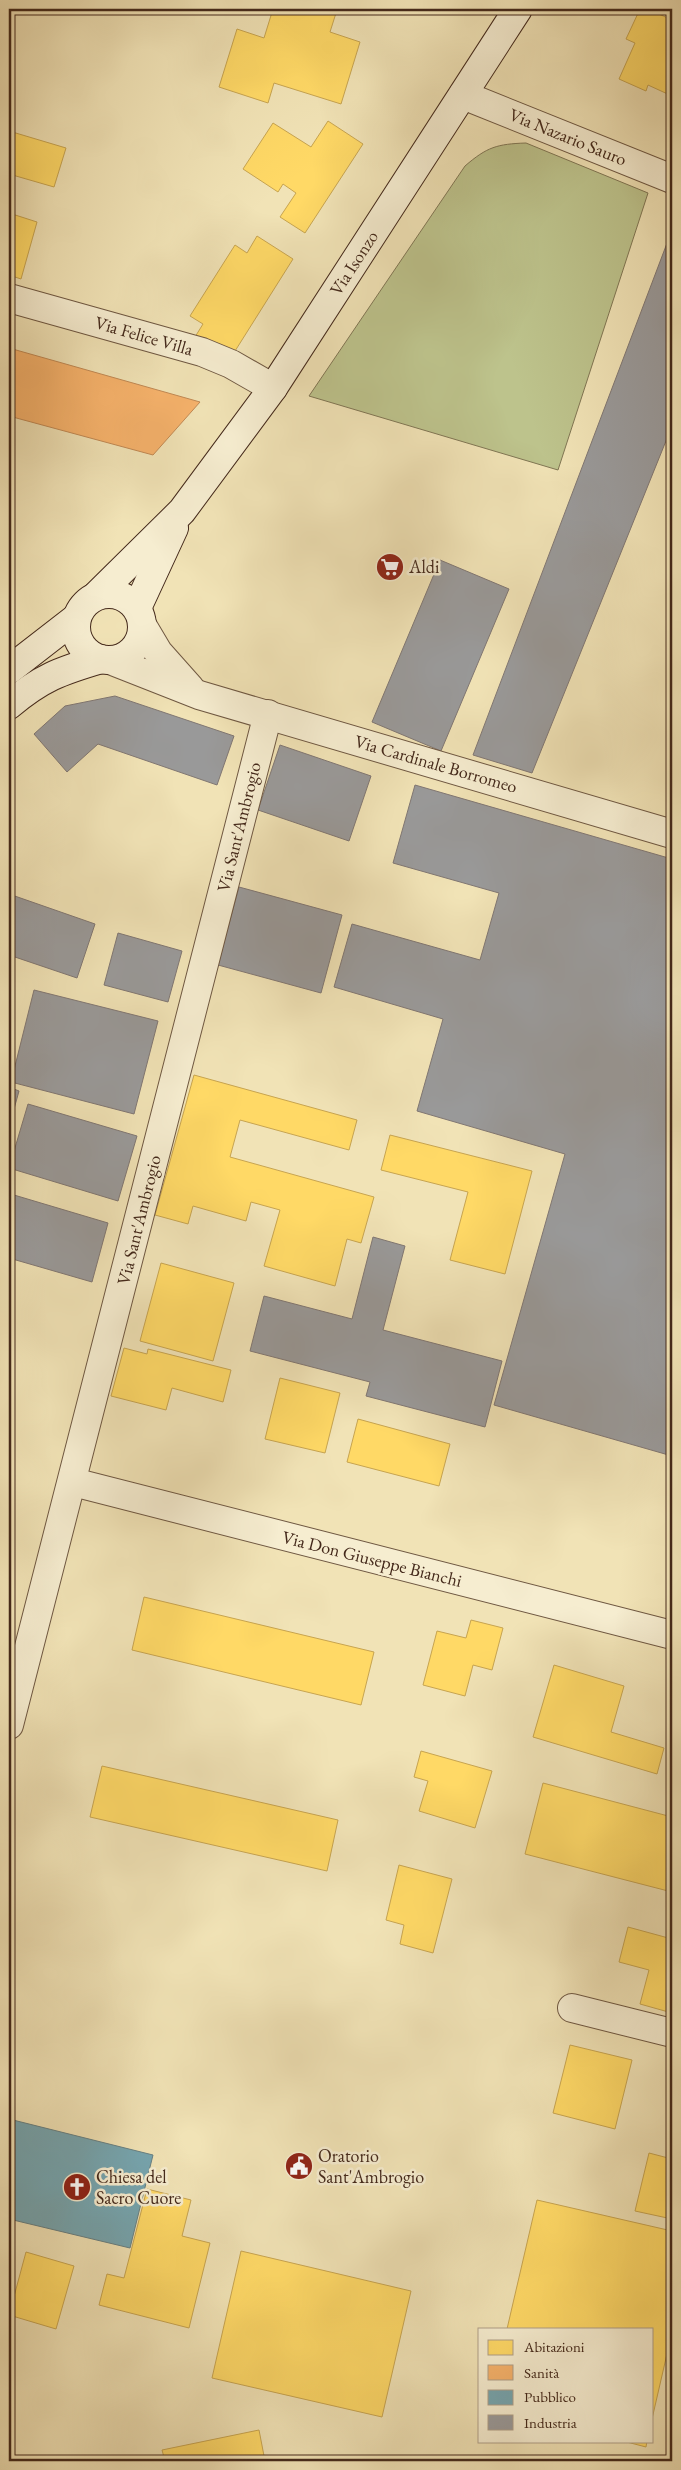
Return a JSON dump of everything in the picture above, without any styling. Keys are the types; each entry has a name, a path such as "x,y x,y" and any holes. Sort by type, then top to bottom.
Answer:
{"street":[{"name":"Via Isonzo","path":"96,595 182,511 273,388 518,9"},
{"name":"Via Nazario Sauro","path":"463,95 672,179"},
{"name":"Via Felice Villa","path":"9,298 202,352 232,364 273,388"},
{"name":"Via Isonzo","path":"139,617 182,511"},
{"path":"9,670 76,618 87,601 96,595 111,593 126,598 139,617 137,645 130,653 49,676 32,686 9,705"},
{"name":"Via Cardinale Borromeo","path":"139,617 170,667 199,695"},
{"path":"76,618 78,639 91,655 106,660"},
{"name":"Via Cardinale Borromeo","path":"106,660 199,695 672,834"},
{"name":"Via Sant'Ambrogio","path":"9,1725 73,1482 268,714"},
{"name":"Via Don Giuseppe Bianchi","path":"73,1482 672,1636"},
{"path":"572,2008 672,2033"}],"green space":[{"path":"526,143 648,193 558,470 309,396 465,166 493,148 507,144"}],"building: Abitazioni":[{"path":"273,9 323,9 336,13 330,32 360,42 341,104 274,83 268,103 219,87 237,29 264,38"},
{"path":"640,9 648,9 672,20 672,96 648,85 646,91 619,79 635,43 626,39"},
{"path":"328,121 363,144 305,233 280,217 296,193 283,184 278,192 243,169 273,123 311,147"},
{"path":"9,131 66,148 54,187 9,174"},
{"path":"9,213 37,222 21,279 9,275"},
{"path":"257,236 293,259 230,359 195,337 203,324 190,316 235,245 247,253"},
{"path":"194,1075 357,1120 349,1150 240,1120 230,1157 374,1197 361,1243 347,1239 335,1286 264,1266 280,1210 251,1202 246,1221 193,1206 188,1224 155,1215"},
{"path":"390,1135 532,1171 505,1274 450,1260 468,1192 381,1170"},
{"path":"161,1263 234,1283 213,1361 140,1341"},
{"path":"124,1348 147,1354 148,1349 231,1370 223,1402 172,1388 166,1410 111,1396"},
{"path":"280,1378 340,1393 325,1453 265,1439"},
{"path":"358,1419 450,1444 439,1486 347,1462"},
{"path":"144,1597 374,1652 361,1705 132,1650"},
{"path":"471,1620 503,1628 492,1670 473,1665 465,1696 423,1685 437,1631 466,1638"},
{"path":"554,1665 624,1686 611,1732 664,1748 657,1774 533,1737"},
{"path":"421,1751 492,1771 475,1828 419,1811 428,1781 414,1777"},
{"path":"102,1766 338,1820 327,1871 90,1817"},
{"path":"543,1783 672,1817 672,1892 525,1854"},
{"path":"399,1865 452,1879 433,1953 400,1944 404,1925 386,1920"},
{"path":"628,1927 672,1939 672,2013 640,2004 649,1970 619,1962"},
{"path":"570,2045 632,2060 615,2129 553,2113"},
{"path":"649,2153 672,2159 672,2219 635,2211"},
{"path":"147,2189 191,2200 182,2236 210,2243 189,2328 99,2305 107,2274 124,2278"},
{"path":"537,2200 672,2231 672,2332 654,2410 654,2328 507,2328"},
{"path":"241,2251 411,2291 382,2417 212,2378"},
{"path":"26,2252 74,2266 56,2329 9,2315"},
{"path":"259,2430 265,2461 165,2461 162,2450"},
{"path":"627,2442 647,2442 646,2447"}],"building: Sanità":[{"path":"9,348 200,402 153,455 9,416"}],"building: Pubblico":[{"name":"Chiesa del Sacro Cuore","path":"9,2119 153,2155 130,2248 9,2219"}],"building: Industria":[{"path":"672,230 672,426 532,773 473,755"},
{"path":"440,560 509,589 441,751 372,722"},
{"path":"115,696 234,736 217,785 98,744 67,772 34,734 65,706"},
{"path":"280,745 371,776 349,841 258,810"},
{"path":"415,785 672,859 672,1456 494,1405 565,1154 417,1111 443,1019 334,987 352,924 480,960 499,893 393,863"},
{"path":"239,887 342,915 321,993 218,965"},
{"path":"9,894 95,924 77,978 9,955"},
{"path":"118,933 182,951 168,1002 104,985"},
{"path":"34,990 158,1021 134,1114 11,1082"},
{"path":"9,1087 19,1091 9,1127"},
{"path":"28,1104 137,1136 118,1201 9,1168"},
{"path":"14,1195 108,1223 92,1282 9,1258 9,1213"},
{"path":"373,1237 405,1246 383,1330 502,1361 485,1427 366,1396 370,1382 250,1351 264,1296 352,1319"}],"place":[{"name":"Aldi","path":"390,567"},
{"name":"Oratorio Sant'Ambrogio","path":"299,2166"},
{"name":"Chiesa del Sacro Cuore","path":"77,2187"}]}
